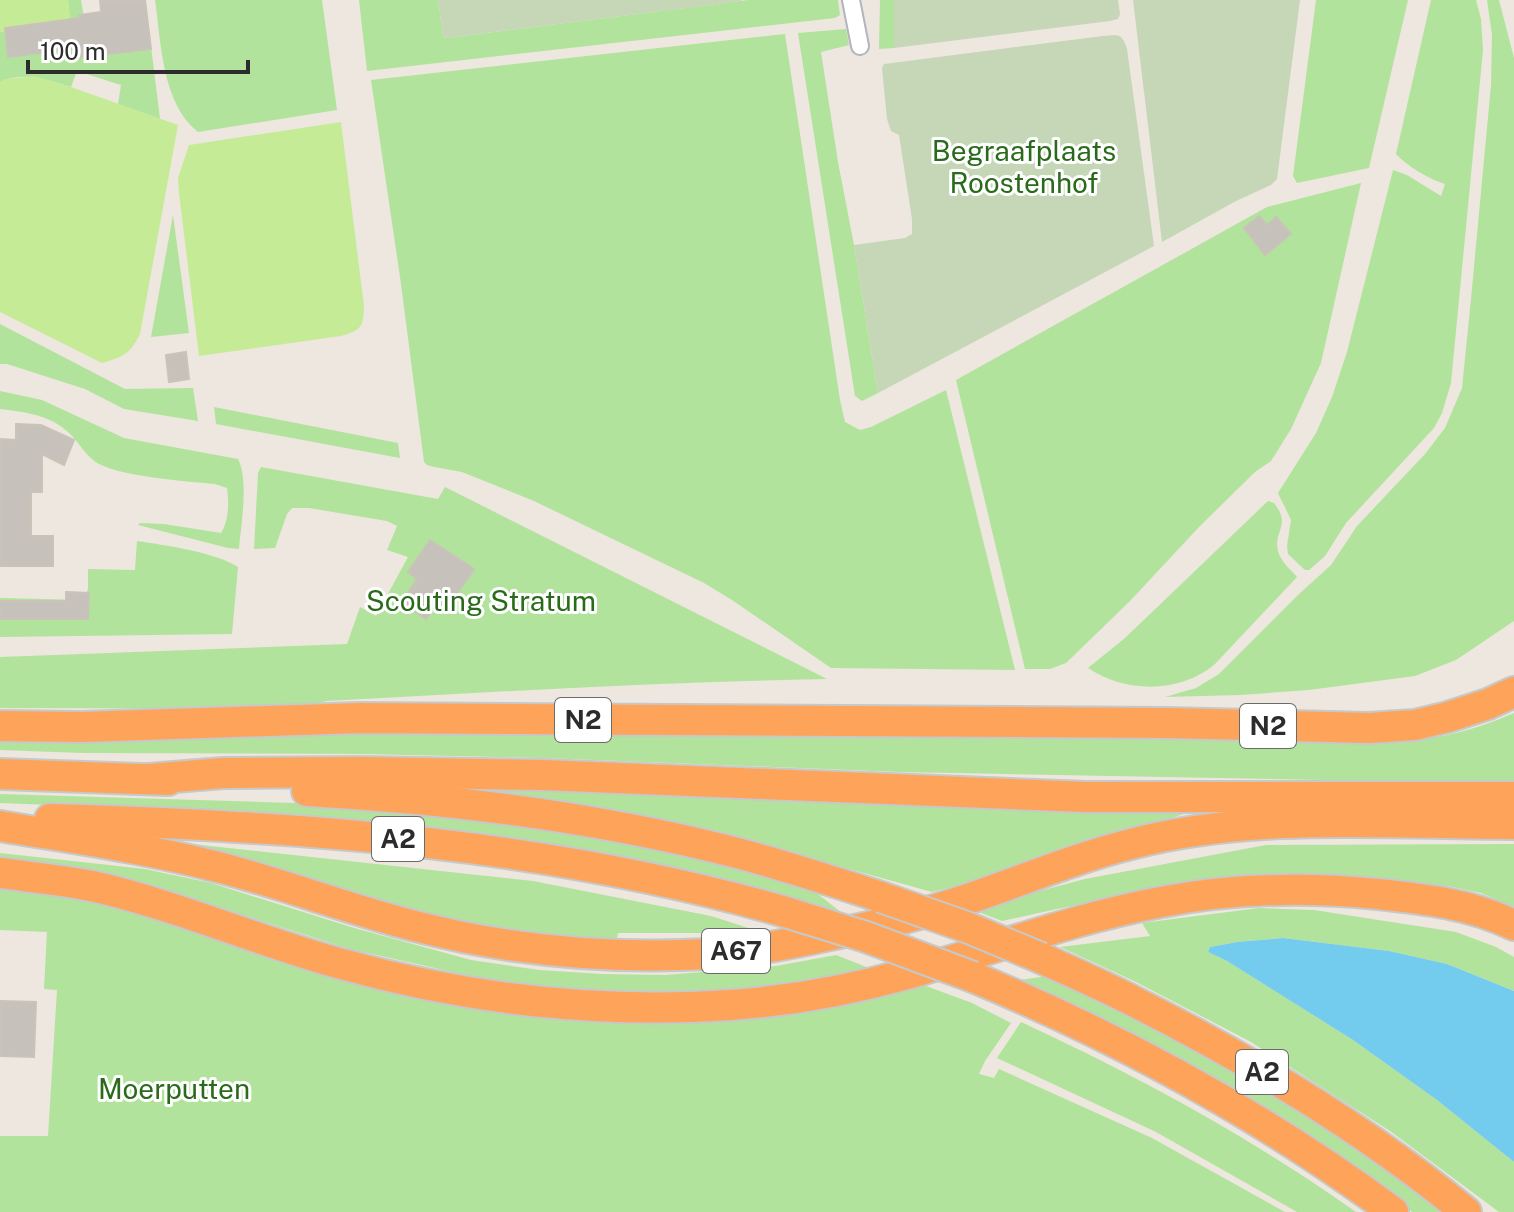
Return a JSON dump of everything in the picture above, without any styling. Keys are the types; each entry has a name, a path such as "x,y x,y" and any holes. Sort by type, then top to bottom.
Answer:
{"highway":[{"name":"N2","path":"0,726 82,727 373,718 1167,723 1369,728 1415,725 1448,717 1514,692"},
{"name":"A67","path":"149,779 223,773 543,775 1470,810 1514,824"},
{"name":"A2","path":"0,774 149,779 452,802 545,814 740,854 881,897 969,928 1133,1001 1313,1102 1385,1149 1466,1212"},
{"name":"A67","path":"0,826 206,864 414,926 482,942 605,955 660,956 712,954 792,944 890,922 1138,842 1250,825 1470,810 1514,797"},
{"name":"A2","path":"0,817 261,828 450,844 537,856 733,897 866,937 1056,1012 1173,1071 1296,1144 1393,1212"},
{"path":"0,873 65,881 115,892 334,962 433,987 592,1007 732,1005 813,995 904,975 1134,907 1245,891 1326,890 1406,897 1469,908 1514,925"}],"street":[{"path":"851,0 860,46"}],"green space":[{"path":"0,0 68,0 71,24 0,32"},
{"path":"68,0 81,0 88,42 149,30 160,119 118,104 121,85 77,71 71,87 27,77 0,82 0,32 70,25"},
{"path":"155,0 322,0 337,110 198,132 186,120 170,89"},
{"path":"359,0 438,0 443,36 447,38 748,0 838,0 840,15 367,71"},
{"path":"438,0 741,1 447,38 443,36"},
{"path":"880,0 894,0 894,48 879,49"},
{"path":"894,0 1118,0 1120,14 1118,19 1110,21 894,48"},
{"path":"1133,0 1300,0 1277,179 1162,242"},
{"path":"1316,0 1408,0 1369,168 1297,183 1293,176"},
{"path":"1431,0 1476,0 1483,50 1451,383 1434,428 1346,523 1325,556 1305,570 1288,554 1291,520 1278,493 1316,433 1332,397 1347,352 1393,170 1441,196 1445,184 1419,172 1396,154"},
{"path":"1487,0 1499,0 1514,58 1514,621 1456,660 1415,676 1309,690 1165,697 1196,688 1219,674 1331,565 1357,526 1425,454 1445,428 1462,388 1471,299 1491,85 1492,35"},
{"path":"846,29 849,45 821,52 878,393 862,401 855,396 798,33"},
{"path":"785,34 845,422 860,430 871,427 946,390 1015,670 831,668 704,583 534,501 462,472 424,462 371,80"},
{"name":"Begraafplaats Roostenhof","path":"1113,35 1123,40 1127,49 1154,246 878,393 854,245 905,238 912,234 899,135 891,131 887,119 884,64"},
{"path":"35,76 178,125 140,334 125,354 102,363 0,312 0,82"},
{"path":"341,122 364,306 360,327 341,336 199,356 178,178 189,145"},
{"path":"1361,183 1321,363 1291,429 1271,461 1255,472 1199,527 1130,601 1066,663 1050,669 1025,669 956,380 1267,207"},
{"path":"173,215 189,333 151,337"},
{"path":"0,324 125,389 193,388 198,421 124,409 85,389 0,364"},
{"path":"0,391 42,400 124,438 238,459 244,491 239,549 138,525 164,524 221,533 228,511 227,488 139,475 99,464 58,424 30,414 0,409"},
{"path":"214,407 398,443 400,458 216,424"},
{"name":"Scouting Stratum","path":"261,467 438,499 445,487 827,679 327,701 294,709 0,708 0,657 347,644 360,607 376,616 408,557 387,550 397,526 387,521 292,508 275,548 254,549 258,473"},
{"path":"1268,501 1274,503 1282,517 1277,544 1279,555 1297,577 1215,664 1186,681 1152,687 1119,682 1088,668 1125,638"},
{"path":"137,541 203,553 238,567 232,634 0,637 0,598 85,600 88,569 135,570"},
{"path":"1514,713 1514,781 899,772 545,758 0,750 0,734 318,727 1391,742 1454,734"},
{"path":"437,784 1186,813 1115,839 1015,865 932,892 745,840 644,817"},
{"path":"0,794 358,805 542,824 801,881 842,913 726,884 76,806 0,803"},
{"path":"146,839 533,881 711,916 764,933 618,933 616,943 483,933"},
{"path":"1514,844 1514,907 1481,893 1448,886 1361,876 1282,874 1224,877 1153,888 1002,921 971,909 1085,879 1266,845"},
{"path":"0,853 145,869 211,883 351,927 471,960 539,970 665,975 776,966 836,955 869,968 783,985 729,991 539,987 470,976 350,949 146,884 77,869 0,858"},
{"name":"Moerputten","path":"0,886 90,900 152,914 437,1001 541,1017 816,1008 926,986 972,1003 1011,1023 979,1074 994,1078 999,1069 1152,1138 1285,1212 0,1212 0,1136 48,1136 57,990 44,989 47,932 0,930"},
{"path":"1259,908 1314,910 1456,932 1514,957 1514,991 1447,964 1389,951 1283,938 1210,947 1208,952 1353,1040 1437,1100 1514,1162 1514,1212 1499,1212 1390,1131 1251,1042 1136,982 1060,947 1150,936 1142,923"},
{"path":"1048,976 1123,1011 1314,1118 1447,1212 1412,1212 1358,1173 1013,981"},
{"path":"1021,1022 1193,1109 1356,1212 1297,1212 1156,1132 997,1058"}],"water":[{"path":"1283,938 1389,951 1447,964 1514,991 1514,1162 1437,1100 1353,1040 1208,952 1210,947"}],"building":[{"path":"100,0 145,0 151,49 76,58 74,49 8,57 5,28 80,18 79,15 101,12"},
{"path":"1259,216 1267,225 1276,217 1291,234 1265,255 1244,228"},
{"path":"186,352 189,379 169,382 166,355"},
{"path":"16,424 41,425 74,440 64,465 42,454 42,492 31,492 31,536 53,536 53,566 0,566 0,439 16,440"},
{"path":"430,540 474,569 451,602 442,596 426,619 402,602 417,579 408,572"},
{"path":"66,592 89,593 88,619 0,619 0,601 66,601"},
{"path":"0,1001 36,1002 34,1057 0,1056"}]}
